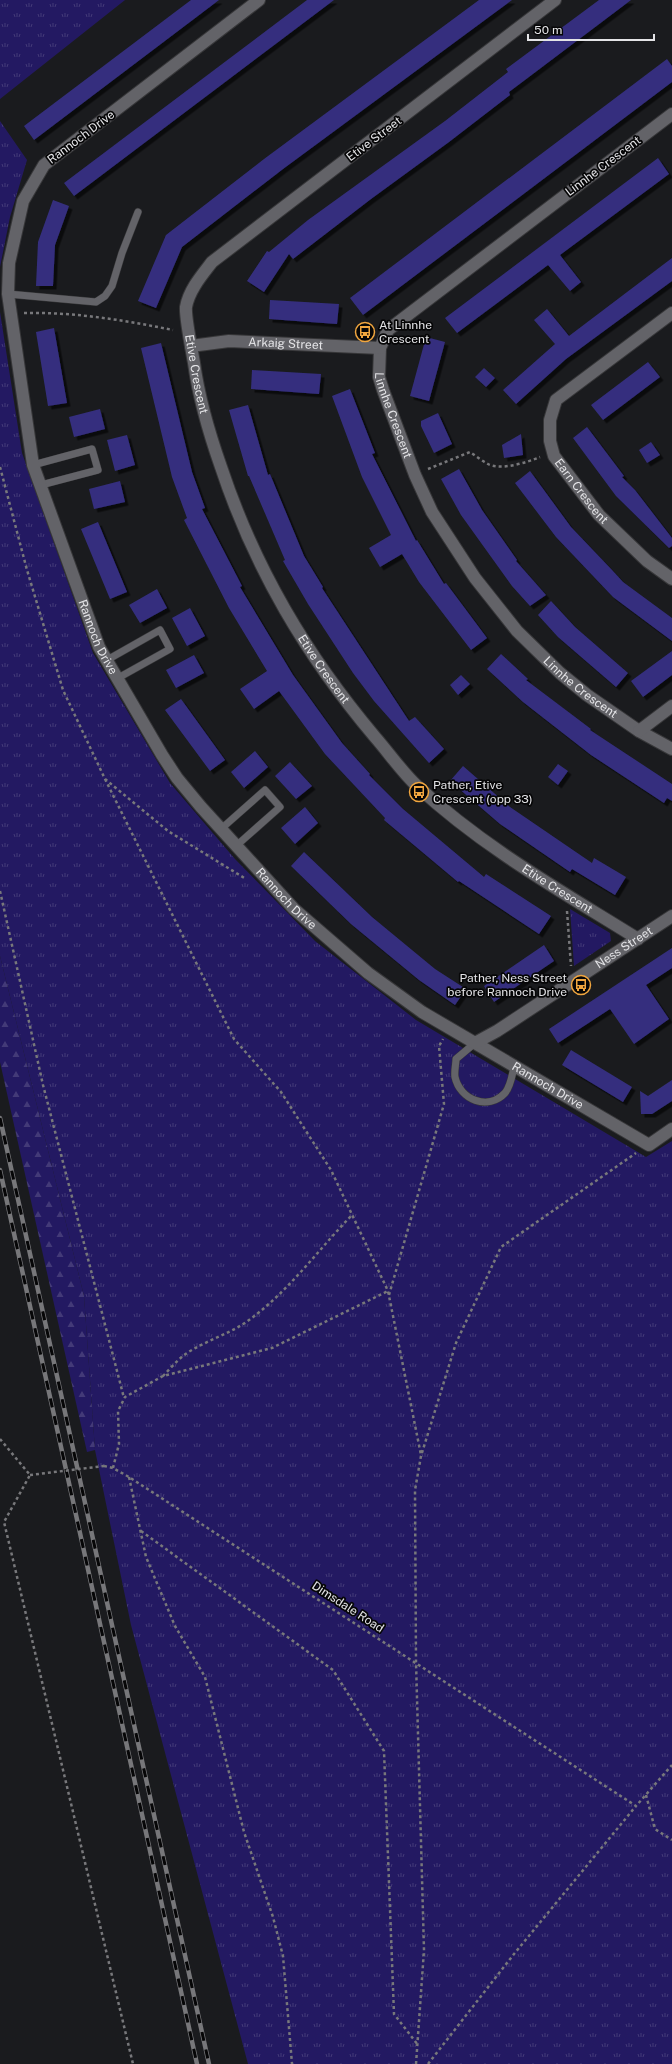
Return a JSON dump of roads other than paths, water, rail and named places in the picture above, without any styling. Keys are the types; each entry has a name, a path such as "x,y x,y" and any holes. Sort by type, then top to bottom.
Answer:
{"street":[{"name":"Rannoch Drive","path":"259,0 44,165 23,201 9,263 8,294 33,465 100,647 107,660 177,778 236,846 294,909 368,973 422,1012 475,1042 514,1067 649,1144 672,1129"},
{"name":"Etive Street","path":"197,282 212,262 555,0"},
{"name":"Linnhe Crescent","path":"672,114 388,330 380,348 379,377 415,475 432,512 476,578 517,631 560,673 587,695 639,731 672,749"},
{"name":"Etive Crescent","path":"197,282 186,307 198,394 232,499 249,542 269,582 314,657 340,696 415,784 467,829 514,862 638,939"},
{"name":"Earn Crescent","path":"672,313 556,400 550,420 550,441 554,456 599,515 647,561 672,579"},
{"name":"Arkaig Street","path":"191,346 229,341 380,348"},
{"path":"639,731 672,706"},
{"name":"Ness Street","path":"475,1042 496,1031 672,916"}],"lane":[{"path":"8,294 96,302 105,296 112,286 122,253 138,212"},
{"path":"33,465 92,449 98,470 41,485"},
{"path":"107,660 160,630 170,649 118,678"},
{"path":"221,829 265,790 280,807 236,846"},
{"path":"475,1042 456,1058 455,1076 460,1090 472,1099 481,1103 490,1102 505,1093 511,1082 514,1067"}],"railway":[{"path":"0,1118 209,2064"},
{"path":"0,1170 197,2064"}],"place":[{"name":"At Linnhe Crescent","path":"365,332"},
{"name":"Pather, Etive Crescent (opp 33)","path":"419,792"},
{"name":"Pather, Ness Street before Rannoch Drive","path":"581,985"}]}
